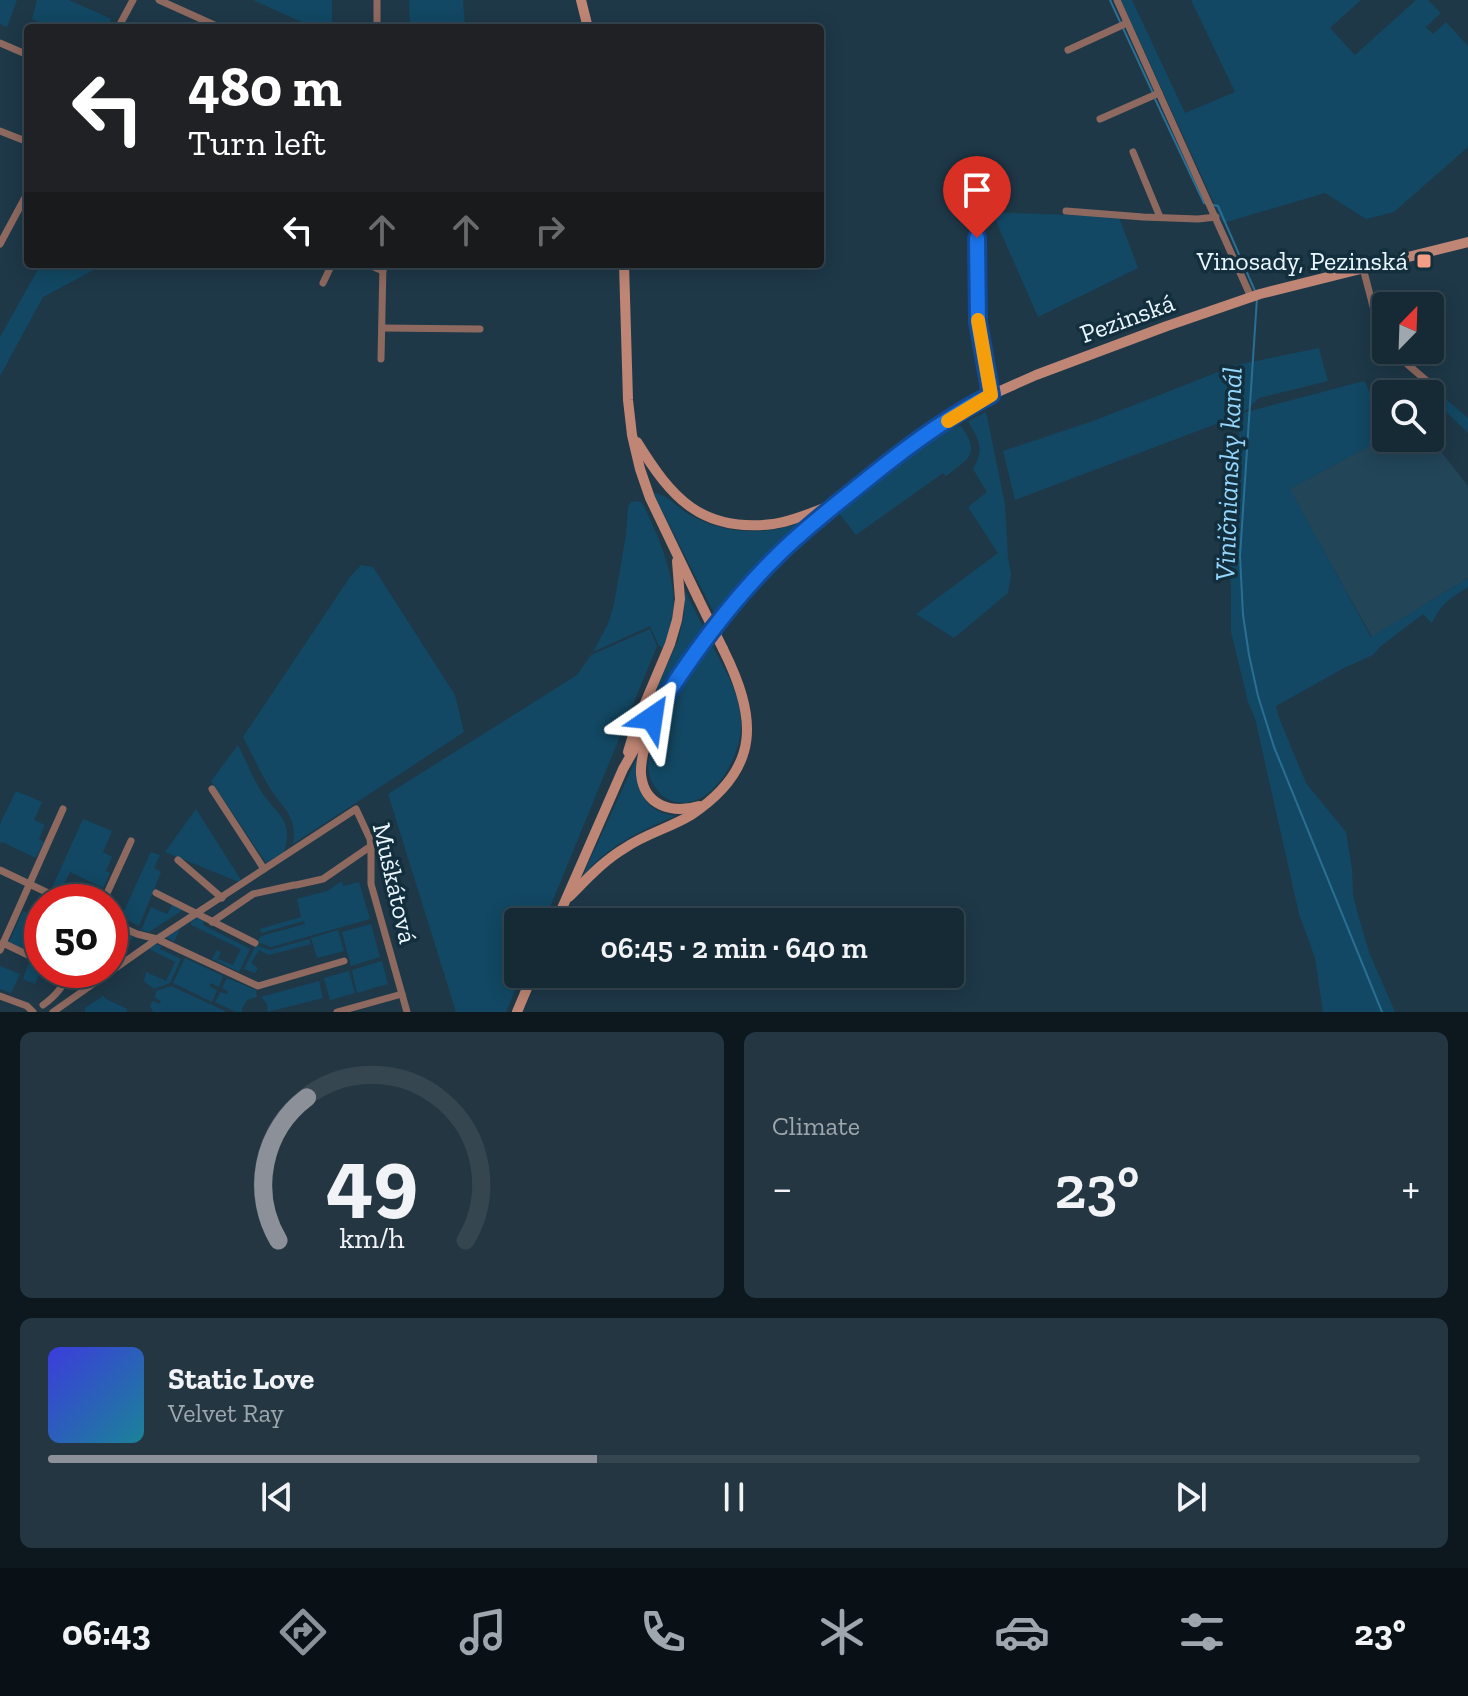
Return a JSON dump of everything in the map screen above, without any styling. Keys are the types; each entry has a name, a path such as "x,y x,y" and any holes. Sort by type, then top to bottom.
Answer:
{"main road":[{"path":"581,0 587,24"},
{"name":"Pezinská","path":"623,769 702,642 749,585 796,538 929,432 991,395 1153,331 1255,296 1467,239"},
{"path":"565,901 616,853 689,816 723,789 742,757 747,736 744,698 644,483 632,435 628,400 624,268"},
{"path":"632,435 671,491 688,506 715,519 739,525 775,524 837,504"},
{"path":"562,908 623,769 637,722 670,644 680,599 677,555"},
{"path":"652,718 641,773 647,791 657,804 670,810 688,809 708,802"},
{"path":"517,1012 527,988"}],"street":[{"path":"120,24 133,0"},
{"path":"159,0 212,24"},
{"path":"377,0 377,24"},
{"path":"1117,0 1255,296"},
{"path":"1068,50 1127,23"},
{"path":"0,43 24,53"},
{"path":"1100,119 1159,93"},
{"path":"0,131 24,140"},
{"path":"1133,152 1160,217"},
{"path":"0,244 24,199"},
{"path":"979,209 978,322 991,395"},
{"path":"1066,211 1143,217 1216,217"},
{"path":"323,283 330,268"},
{"path":"381,359 383,268"},
{"path":"1363,268 1372,302"},
{"path":"382,328 480,329"},
{"path":"1407,364 1426,380"},
{"path":"53,1012 264,869 212,789"},
{"path":"0,870 30,884 63,809"},
{"name":"Muškátová","path":"264,869 356,809 371,846 371,884 407,1012"},
{"path":"111,884 131,841"},
{"path":"212,922 253,894 323,879 371,846"},
{"path":"178,860 222,898"},
{"path":"156,893 255,943"},
{"path":"24,897 2,946 24,954"},
{"path":"128,930 157,939 258,986 344,961"},
{"path":"137,934 140,951"},
{"path":"43,1005 62,988"},
{"path":"337,1012 402,994"},
{"path":"0,996 27,1006 33,1012"}],"shaded area":[{"path":"0,0 17,0 7,27 0,24"},
{"path":"37,0 69,0 111,19 108,24 43,24 32,19"},
{"path":"253,0 332,0 332,24 306,24"},
{"path":"409,0 463,0 465,24 410,24"},
{"path":"1121,0 1132,0 1185,113 1235,92 1191,0 1361,0 1330,28 1355,55 1416,0 1428,0 1441,13 1426,27 1433,34 1446,22 1468,46 1468,147 1394,212 1366,219 1325,193 1223,223"},
{"path":"992,212 1119,217 1138,268 1038,317"},
{"path":"39,268 97,268 43,297 0,376 0,337"},
{"path":"1319,348 1328,381 1259,398 1243,413 1364,381 1372,396 1372,445 1290,489 1371,637 1468,578 1468,587 1439,610 1432,623 1423,614 1373,655 1276,706 1306,783 1346,832 1353,895 1359,918 1369,952 1395,1012 1323,1012 1315,958 1299,914 1255,718 1248,702 1231,632 1229,511 1226,499 1228,478 1225,466 1231,448 1238,444 1240,415 1015,500 1003,451 1096,420 1236,365"},
{"path":"1444,398 1468,418 1468,433 1444,410"},
{"path":"986,412 1005,504 1011,574 1008,593 954,638 916,614 998,553 968,507 987,492 973,469 980,450 968,421"},
{"path":"961,426 971,449 966,460 856,535 838,512 903,458 944,429"},
{"path":"1372,445 1372,452 1441,452 1468,486 1468,578 1372,637 1289,489"},
{"path":"653,493 704,522 734,530 764,531 809,519 771,551 714,613"},
{"path":"636,501 642,503 648,514 669,570 674,599 668,634 664,648 659,646 650,626 593,652 608,624 614,604 628,507"},
{"path":"361,565 373,567 455,695 464,732 293,844 290,817 267,783 243,737"},
{"path":"685,591 704,629 639,726 678,641"},
{"path":"650,629 657,646 550,908 504,908 504,988 516,988 506,1012 456,1012 388,794 577,675 591,655"},
{"path":"711,643 738,701 740,735 730,765 711,791 685,803 670,800 659,793 650,777 649,760 653,743 670,706"},
{"path":"238,745 258,786 286,825 284,853 266,863 211,781"},
{"path":"640,751 637,774 641,793 653,808 675,816 613,848 582,877"},
{"path":"16,791 42,802 34,820 45,825 39,839 44,842 36,858 2,842 0,844 0,824"},
{"path":"196,809 241,880 239,882 165,852"},
{"path":"83,819 112,831 103,852 112,857 105,884 95,884 70,872 64,884 54,884"},
{"path":"151,852 160,855 154,868 161,872 139,926 128,920 128,902"},
{"path":"342,881 343,886 359,882 370,919 271,947 257,942 261,936 305,924 304,921 261,933 260,929 301,917 297,899 327,891"},
{"path":"173,904 183,910 149,932 141,930 151,907 167,914"},
{"path":"23,911 24,949 9,942"},
{"path":"195,917 204,921 203,925 250,949 239,972 212,959 217,950 221,952 218,959 233,965 241,949 191,925 191,922 180,929 174,942 166,937"},
{"path":"371,924 380,957 351,966 342,932"},
{"path":"338,930 344,951 317,958 311,938"},
{"path":"309,939 311,944 269,955 259,950 251,963 258,968 255,973 244,969 256,945 270,950"},
{"path":"156,944 181,959 170,983 154,989 144,981 146,972 166,981 175,962 149,949"},
{"path":"185,958 223,976 219,987 211,983 209,986 217,990 212,1002 173,983"},
{"path":"382,961 388,984 357,993 352,970"},
{"path":"0,966 20,974 11,993 0,989"},
{"path":"349,971 355,993 330,1000 324,978"},
{"path":"227,978 256,990 257,997 247,1000 242,1012 215,1002 220,992 227,994 228,991 222,988"},
{"path":"319,981 323,998 267,1012 267,1004 261,997"},
{"path":"171,986 225,1011 153,1012 150,1005 153,1001 159,1004 161,1001 155,998 156,991"},
{"path":"103,996 127,1009 126,1012 85,1012 85,1008"}],"waterway":[{"name":"Viničniansky kanál","path":"1110,0 1153,93"},
{"name":"Viničniansky kanál","path":"1155,99 1207,204"},
{"name":"Viničniansky kanál","path":"1213,205 1218,206 1255,291"},
{"name":"Viničniansky kanál","path":"1257,298 1240,556 1249,655 1274,747 1382,1012"}],"slow traffic":[{"path":"948,421 991,395 978,320"}],"place":[{"name":"Vinosady, Pezinská","path":"1424,261"}],"route":[{"path":"652,718 702,642 779,554 901,452 991,395 978,322 977,238"}]}
